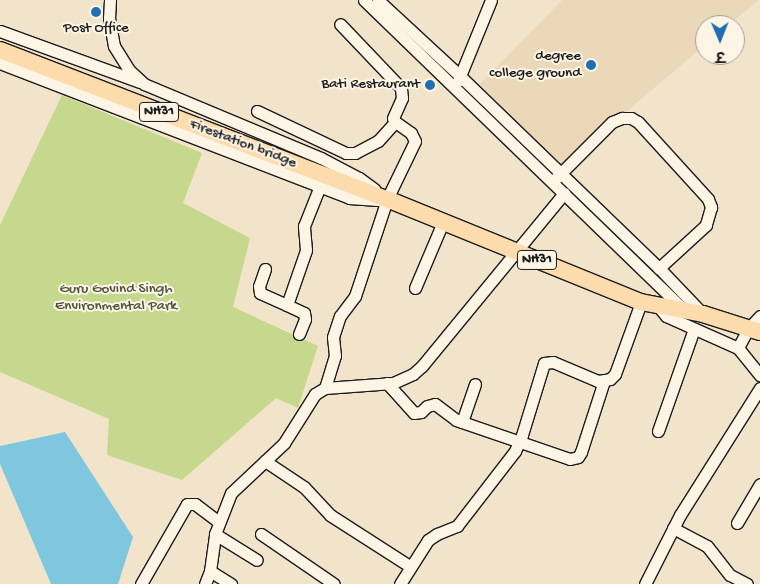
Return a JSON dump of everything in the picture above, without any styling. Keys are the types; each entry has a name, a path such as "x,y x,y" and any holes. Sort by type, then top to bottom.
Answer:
{"highway":[{"name":"Firestation bridge","path":"0,50 319,180"},
{"name":"NH31","path":"319,180 388,200 641,302 703,314 754,331"}],"street":[{"path":"110,0 109,18 114,46 129,70 144,84"},
{"path":"364,0 455,87 659,268 703,314"},
{"path":"378,0 460,76 557,178 564,193 686,312"},
{"path":"455,87 491,0"},
{"path":"326,388 335,356 333,337 340,316 356,296 388,200 415,141 411,133 395,122 393,118 402,98 402,88 340,24"},
{"path":"0,31 144,84 321,158 359,178 388,200"},
{"path":"0,62 319,180 304,226 306,250 287,305"},
{"path":"257,111 346,154 354,153 378,141 386,135 395,122"},
{"path":"557,178 612,122 622,118 631,118 638,122 708,199 711,207 706,225 659,268"},
{"path":"205,584 210,571 215,534 231,493 291,434 311,398 326,388 387,383 405,379 422,366 564,193"},
{"path":"415,288 443,222"},
{"path":"265,269 259,286 260,293 304,313 305,319 299,334"},
{"path":"400,584 432,536 457,526 520,443 544,363 552,362 598,381 604,381 615,374 641,302"},
{"path":"658,306 666,316 738,348 760,375"},
{"path":"738,348 754,331 760,316"},
{"path":"658,432 694,329"},
{"path":"387,383 414,413 417,414 427,406 435,404 452,418 570,459 578,457 604,381"},
{"path":"462,422 476,384"},
{"path":"645,584 673,528 760,388"},
{"path":"265,461 304,487 330,515 411,567"},
{"path":"736,523 760,484"},
{"path":"141,584 187,504 195,504 219,522"},
{"path":"673,528 707,546 730,575 747,584"},
{"path":"215,534 257,560"},
{"path":"261,534 332,584"},
{"path":"210,571 231,584"}],"shaded area":[{"name":"degree college ground","path":"562,0 759,0 741,15 695,15 695,53 561,167 480,84"}],"green space":[{"name":"Guru Govind Singh Environmental Park","path":"62,95 202,153 183,203 250,238 233,307 318,346 298,408 276,398 182,480 107,455 109,419 0,372 0,225"}],"water":[{"path":"65,432 133,537 118,584 51,584 0,464 0,446"}],"place":[{"name":"Post Office","path":"96,12"},
{"name":"degree college ground","path":"591,65"},
{"name":"Bati Restaurant","path":"430,85"}]}
